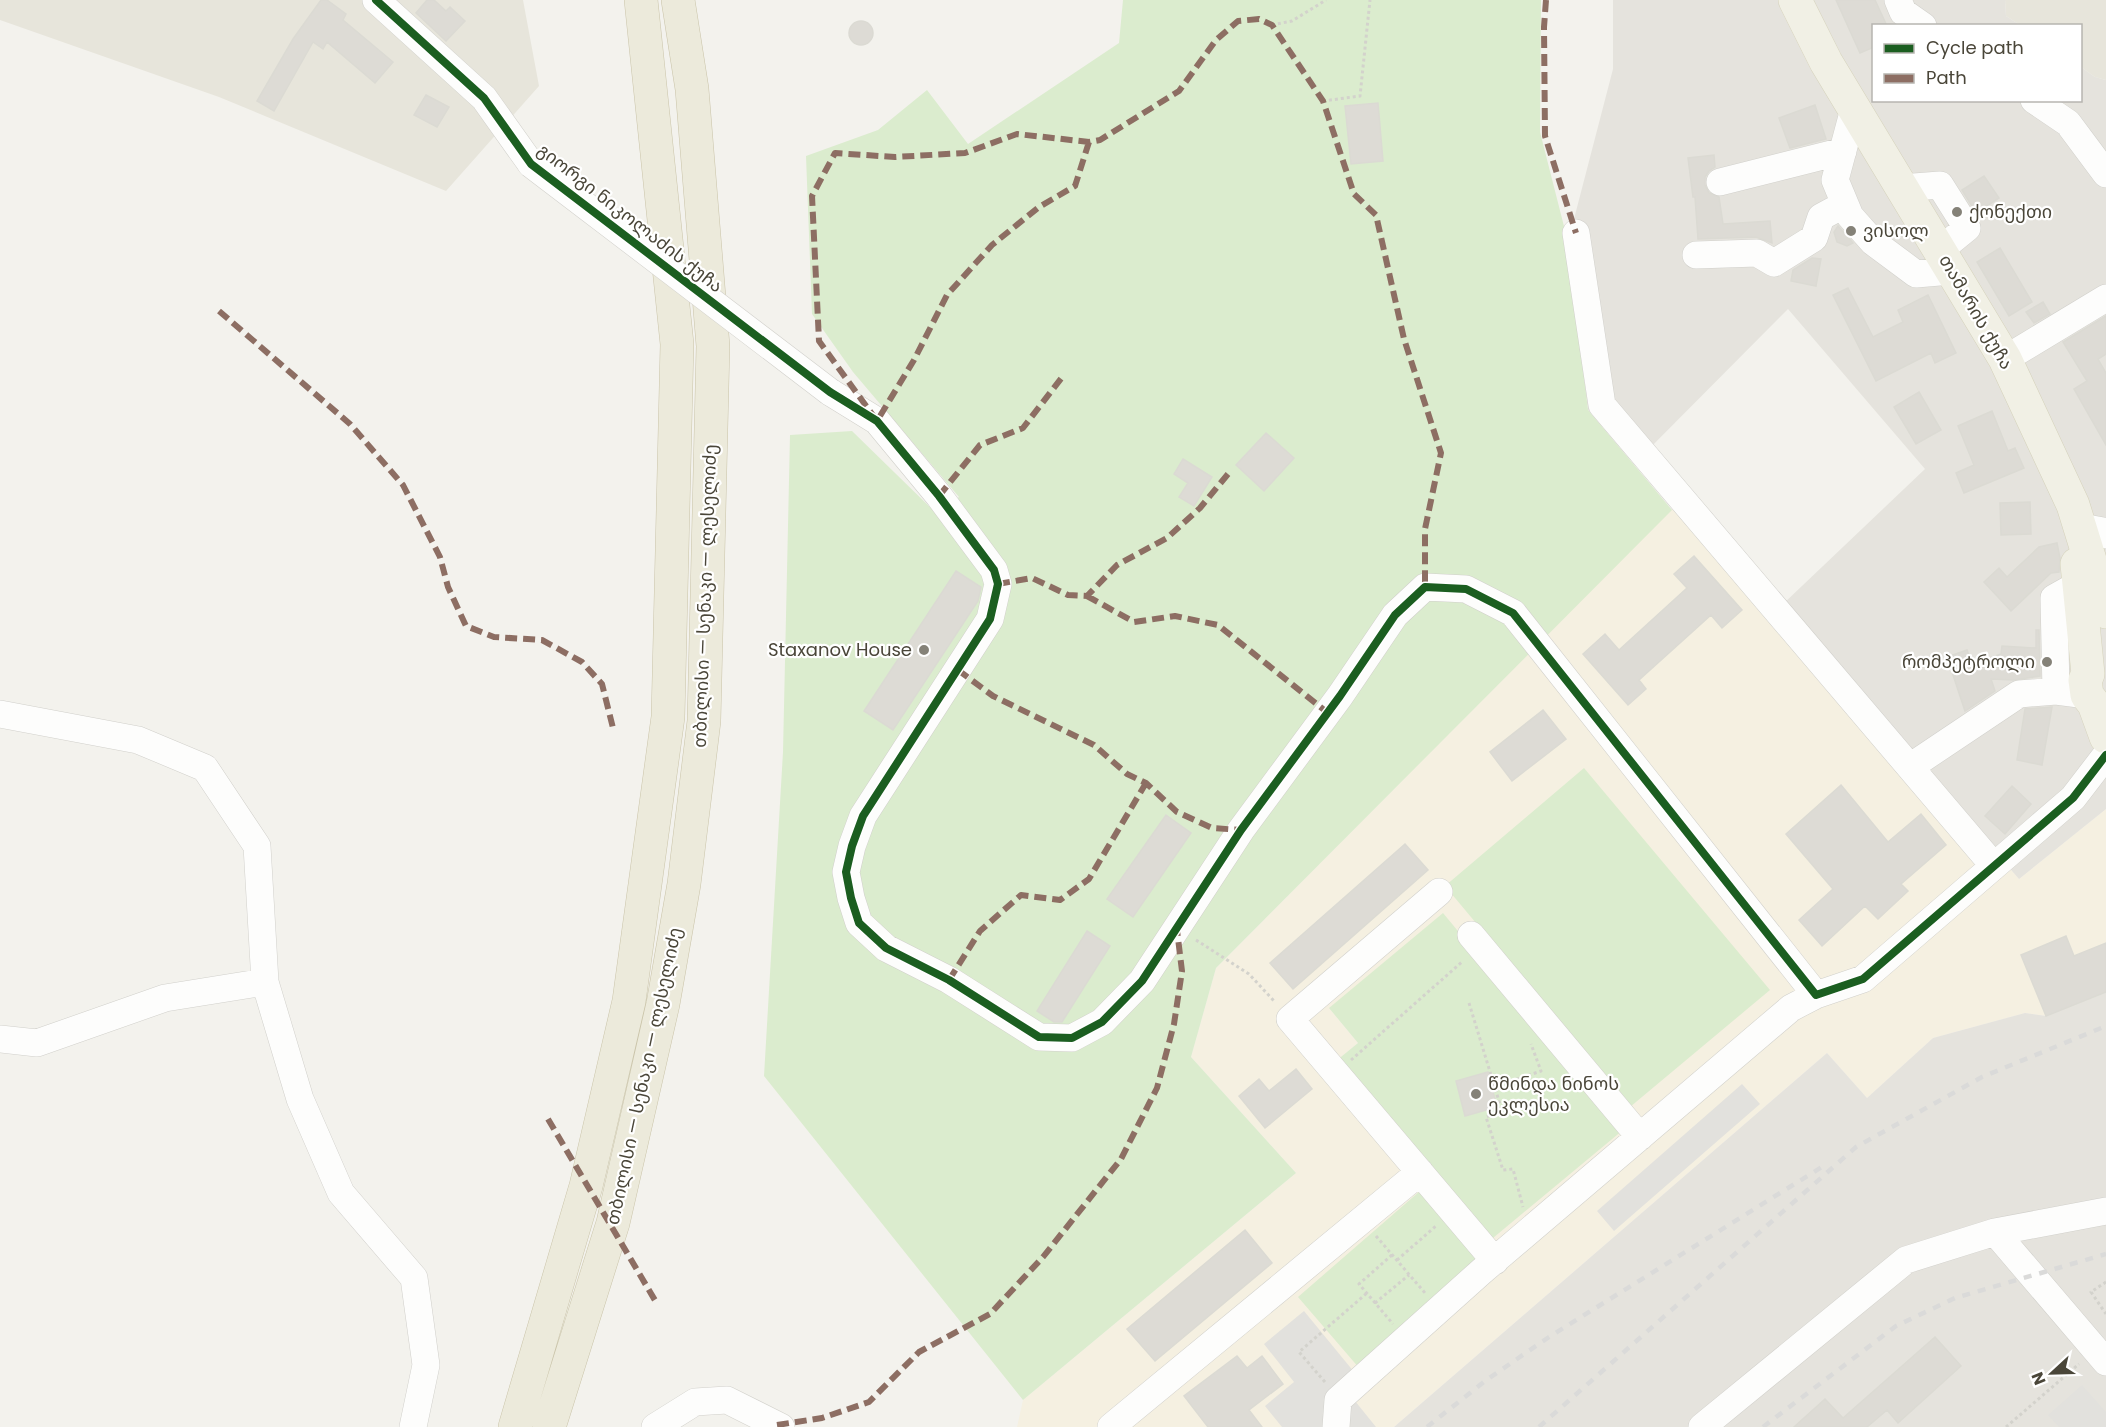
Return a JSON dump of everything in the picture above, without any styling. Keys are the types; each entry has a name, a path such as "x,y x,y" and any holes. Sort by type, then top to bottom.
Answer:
{"highway":[{"name":"თბილისი — სენაკი — ლესელიძე","path":"515,1427 586,1186 629,1001 668,717 677,344 641,0"},
{"name":"თბილისი — სენაკი — ლესელიძე","path":"549,1427 613,1223 663,1004 684,884 704,721 713,346 692,89 678,0"}],"main road":[{"name":"თამარის ქუჩა","path":"1795,0 1826,62 2005,359 2086,522 2106,612"},
{"name":"თამარის ქუჩა","path":"2086,522 2079,584 2089,689 2106,737"}],"street":[{"name":"გიორგი ნიკოლაძის ქუჩა","path":"376,0 484,98 531,164 830,392 877,421 946,505 994,570 998,584 990,619 863,816 852,846 846,872 851,898 860,923 886,948 949,981 1039,1037 1072,1038 1102,1022 1142,981 1241,830 1341,696 1395,615 1425,587 1466,589 1513,613 1816,995"},
{"path":"1898,0 1903,12 1920,24"},
{"path":"2037,102 2068,123 2106,174"},
{"path":"1854,109 1835,180 1850,216 1873,242 1916,274 1945,261"},
{"path":"1720,182 1843,151"},
{"path":"1696,255 1758,253 1774,263 1814,238 1821,217 1845,204"},
{"path":"1576,232 1602,405 1994,866"},
{"path":"2005,359 2106,298"},
{"path":"1910,767 2019,694 2089,689"},
{"path":"0,714 138,740 205,768 257,846 265,982 300,1099 340,1193 414,1278 426,1365 413,1427"},
{"path":"1336,1427 1338,1400 1495,1261 1791,1008 1816,995 1863,979 2073,798 2106,755"},
{"path":"1439,892 1290,1019 1495,1261"},
{"path":"1475,940 1640,1137"},
{"path":"0,1039 37,1043 165,998 265,982"},
{"path":"1111,1427 1420,1172"},
{"path":"1702,1427 1906,1260 1995,1232 2106,1211"},
{"path":"1995,1232 2106,1362"},
{"path":"656,1427 695,1402 727,1400 781,1427"}],"path":[{"path":"1272,25 1292,21 1326,0"},
{"path":"1323,101 1360,96 1370,0"},
{"path":"1176,927 1249,974 1290,1019"},
{"path":"1336,1073 1475,940"},
{"path":"1469,1003 1502,1111 1486,1117 1503,1170 1513,1169 1525,1214"},
{"path":"1494,1087 1541,1071 1530,1039"},
{"path":"1397,1260 1454,1212"},
{"path":"1361,1219 1430,1299"},
{"path":"1392,1255 1359,1284 1396,1328"},
{"path":"1376,1303 1409,1275"},
{"path":"2106,1282 2091,1292 2106,1314"},
{"path":"1338,1400 1299,1352 1367,1293"},
{"path":"2006,1427 2079,1364"}],"shaded area":[{"path":"0,0 523,0 539,86 446,191 219,97 0,20"},
{"path":"1613,0 2005,0 2006,16 2018,24 1872,24 1872,102 2082,102 2082,68 2095,77 2106,80 2106,809 2019,879 1782,605 1925,469 1788,309 1634,464 1588,410 1568,242 1613,69"},
{"path":"2005,0 2106,0 2106,80 2095,77 2082,68 2082,24 2018,24 2006,16"},
{"path":"1687,494 2019,879 2106,809 2106,991 2046,1016 2025,1013 1933,1038 1867,1098 1827,1053 1394,1427 1017,1427 1023,1400 1296,1173 1191,1057 1216,968","holes":["1329,1008 1623,1130 1337,1061 1358,1043"]},
{"path":"2106,991 2106,1427 1394,1427 1827,1053 1867,1098 1933,1038 2025,1013 2046,1016"},
{"path":"1742,1084 1760,1104 1614,1231 1597,1211"},
{"path":"1304,1311 1368,1389 1355,1401 1376,1427 1282,1427 1265,1406 1294,1382 1264,1344"},
{"path":"2082,1385 2106,1412 2106,1427 2059,1427 2048,1415"}],"green space":[{"path":"1123,0 1541,0 1540,132 1568,242 1588,410 1672,510 1216,968 1191,1057 1296,1173 1023,1400 764,1076 783,752 790,435 852,431 936,513 959,497 853,372 812,314 806,156 878,130 927,90 968,144 1119,43"},
{"path":"1584,768 1770,990 1630,1107 1445,886"},
{"path":"1443,913 1623,1130 1487,1243 1336,1061 1358,1043 1329,1008"},
{"path":"1420,1191 1482,1264 1360,1369 1298,1297"}],"building":[{"path":"321,0 327,0 346,14 343,20 393,62 375,83 327,42 323,49 313,42 274,111 257,101 293,39"},
{"path":"427,0 434,0 446,11 450,7 465,21 446,41 416,13"},
{"path":"1836,0 1875,0 1886,24 1872,24 1872,48 1860,53"},
{"path":"861,21 870,24 873,33 870,42 861,45 852,42 849,33 852,24"},
{"path":"426,95 449,107 437,127 414,115"},
{"path":"1378,103 1383,161 1351,164 1345,106"},
{"path":"1815,105 1826,139 1790,148 1779,118"},
{"path":"1714,155 1715,167 1705,177 1705,185 1709,193 1719,197 1723,224 1770,221 1772,243 1756,237 1698,239 1695,197 1693,197 1688,158"},
{"path":"1984,176 1999,198 1976,213 1962,190"},
{"path":"1838,226 1853,243 1847,246 1837,242 1834,232"},
{"path":"2000,248 2032,302 2009,316 1977,262"},
{"path":"1812,258 1821,259 1816,286 1791,281 1793,270"},
{"path":"1848,288 1873,337 1903,322 1898,310 1928,295 1956,353 1935,363 1931,353 1876,381 1833,295"},
{"path":"2043,302 2050,314 2034,323 2026,312"},
{"path":"2106,316 2106,354 2098,359 2106,373 2106,445 2074,389 2087,381 2063,342"},
{"path":"1919,392 1941,430 1916,444 1894,407"},
{"path":"1992,411 2008,451 2015,448 2024,468 1964,493 1956,473 1974,465 1958,426"},
{"path":"1266,433 1294,458 1264,491 1236,465"},
{"path":"1183,459 1212,477 1194,506 1179,497 1188,483 1174,474"},
{"path":"2030,502 2031,534 2001,535 2000,503"},
{"path":"2057,543 2060,558 2059,572 2051,573 2011,611 1984,582 1999,568 2007,577 2039,547"},
{"path":"1694,556 1742,610 1722,628 1711,615 1639,680 1646,689 1628,705 1583,654 1605,634 1619,650 1687,588 1674,574"},
{"name":"Staxanov House","path":"956,571 981,587 978,601 893,730 864,711"},
{"path":"2036,630 2039,630 2040,676 2013,680 1991,679 1995,691 1965,711 1947,657 1967,650 1972,664 2001,654 2002,646 2036,648"},
{"path":"2052,707 2042,765 2017,760 2025,709"},
{"path":"1543,710 1566,739 1512,781 1490,752"},
{"path":"1841,785 1888,842 1921,814 1946,845 1901,884 1908,891 1878,919 1865,906 1822,946 1799,920 1833,889 1786,834"},
{"path":"2012,786 2031,804 2005,834 1985,816"},
{"path":"1166,815 1191,833 1133,917 1107,899"},
{"path":"1405,844 1428,870 1293,989 1270,963"},
{"path":"1087,931 1110,946 1062,1022 1054,1022 1037,1011"},
{"path":"2066,936 2074,956 2106,943 2106,992 2046,1016 2021,955"},
{"path":"1296,1069 1312,1089 1265,1128 1239,1096 1259,1079 1269,1091"},
{"name":"წმინდა ნინოს ეკლესია","path":"1488,1072 1497,1107 1465,1116 1456,1081"},
{"path":"1245,1230 1272,1263 1155,1361 1127,1329"},
{"path":"1935,1337 1961,1366 1898,1423 1887,1410 1867,1427 1794,1427 1825,1399 1843,1418"},
{"path":"1237,1356 1247,1368 1262,1356 1283,1384 1249,1410 1262,1427 1208,1427 1184,1396"}],"railway":[{"path":"1539,1427 1856,1147 1982,1077 2106,1026"},
{"path":"1427,1427 1485,1381 1549,1337 1825,1165"},
{"path":"1763,1427 1896,1326 1955,1298 2106,1254"}],"marked path":[{"path":"1546,0 1544,27 1545,136 1576,233"},
{"path":"1089,142 1075,186 1039,207 992,245 947,295 914,360 877,421 819,341 812,196 835,153 895,157 965,153 1017,134 1089,142 1100,140 1179,91 1216,40 1238,21 1259,19 1272,25 1323,101 1354,194 1376,215 1404,339 1441,453 1425,529 1425,587"},
{"path":"219,311 350,424 403,485 440,557 448,587 466,626 494,637 542,640 582,662 602,684 614,732"},
{"path":"939,496 980,445 1023,428 1063,376"},
{"path":"998,584 1032,578 1068,595 1087,596 1117,565 1167,538 1200,508 1228,474"},
{"path":"1087,596 1134,622 1175,616 1218,625 1328,713"},
{"path":"958,670 993,696 1094,745 1127,774 1146,783 1177,812 1212,828 1241,830"},
{"path":"949,980 980,931 1021,895 1060,900 1089,879 1146,783"},
{"path":"777,1425 822,1418 869,1402 919,1352 990,1314 1043,1257 1121,1159 1157,1088 1174,1024 1182,971 1177,930"},
{"path":"548,1119 656,1302"}],"cycle path":[{"path":"376,0 484,98 531,164 830,392 877,421 939,496 994,570 998,584 990,619 863,816 852,846 846,872 859,923 886,948 949,980 1039,1037 1072,1038 1102,1022 1142,981 1241,830 1340,696 1395,615 1425,587 1466,589 1513,613 1816,995 1863,979 2073,798 2106,755"}],"place":[{"name":"ქონექთი","path":"1957,212"},
{"name":"ვისოლ","path":"1851,231"},
{"name":"Staxanov House","path":"924,650"},
{"name":"რომპეტროლი","path":"2047,662"},
{"name":"წმინდა ნინოს ეკლესია","path":"1476,1094"}]}
